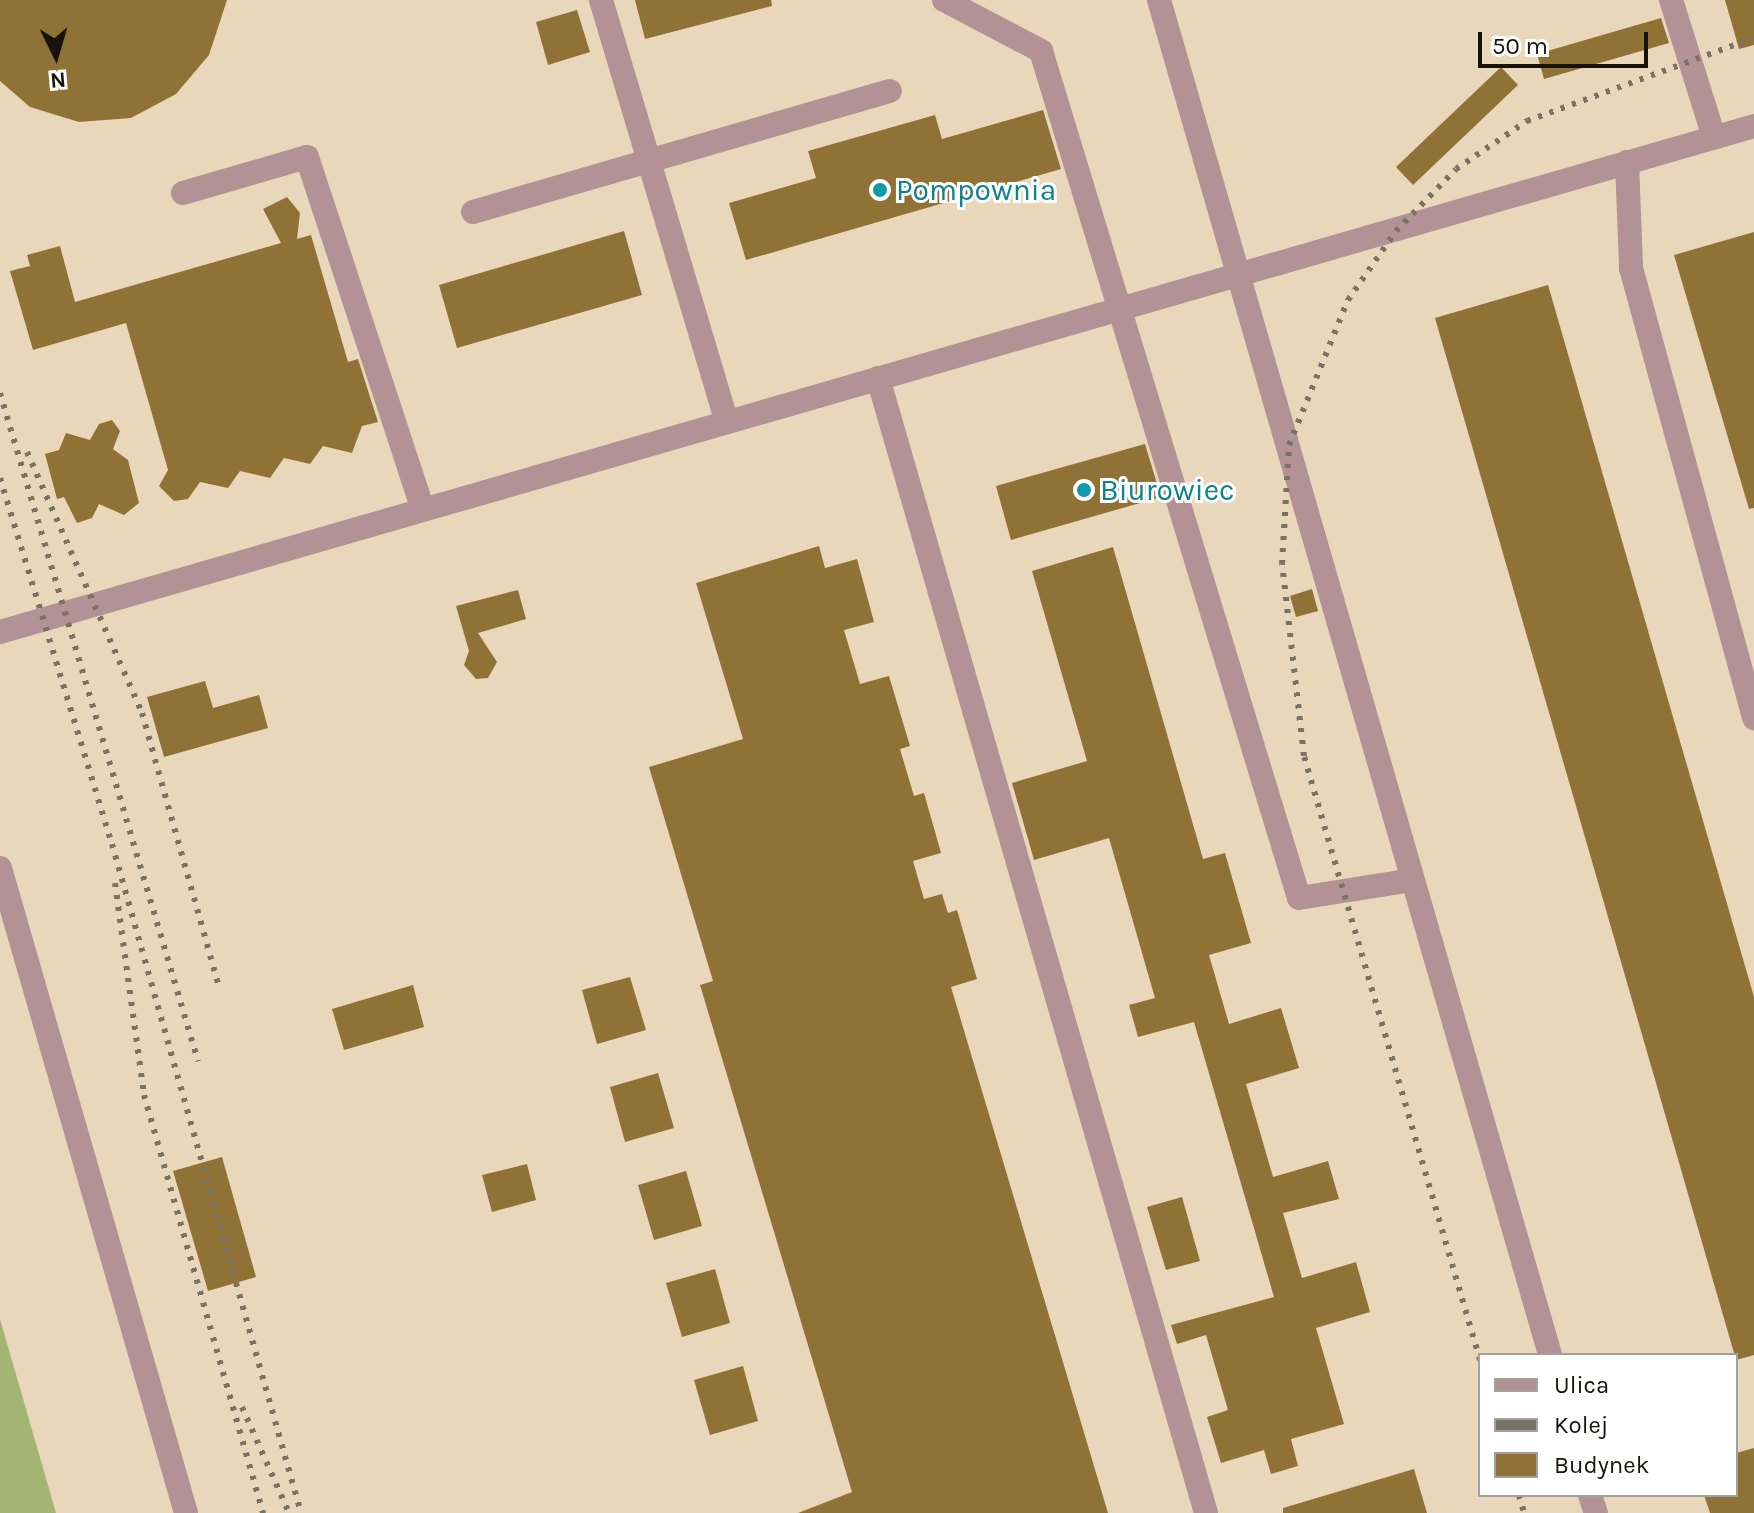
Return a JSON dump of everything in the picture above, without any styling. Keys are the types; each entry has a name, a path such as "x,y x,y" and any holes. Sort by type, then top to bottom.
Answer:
{"lane":[{"path":"601,0 727,422"},
{"path":"944,0 1041,51 1124,307 1299,898 1413,880"},
{"path":"1159,0 1549,1353"},
{"path":"1671,0 1714,137"},
{"path":"473,212 890,91"},
{"path":"0,632 1754,126"},
{"path":"183,193 307,157 423,509"},
{"path":"1627,162 1631,268 1754,718"},
{"path":"878,378 1206,1513"},
{"path":"0,868 186,1513"}],"shaded area":[{"path":"0,0 1754,0 1754,1513 0,1513"}],"green space":[{"path":"0,1319 56,1513 0,1513"}],"building":[{"path":"0,0 227,0 209,55 176,94 131,118 79,122 30,107 0,81"},
{"path":"635,0 771,0 772,6 645,39"},
{"path":"1725,0 1754,0 1754,45 1739,49"},
{"path":"577,10 590,52 548,65 536,22"},
{"path":"1661,18 1669,43 1544,79 1537,54"},
{"path":"1501,67 1518,85 1413,185 1396,167"},
{"name":"Pompownia","path":"1043,110 1061,169 746,260 729,203 816,178 808,151 935,115 942,139"},
{"path":"287,197 300,213 297,239 311,235 348,362 358,359 378,422 362,426 352,453 323,446 310,464 284,458 270,478 240,471 228,488 200,482 188,499 174,501 159,486 168,470 126,323 33,350 10,271 30,266 27,255 60,246 75,302 281,243 263,209"},
{"path":"624,231 642,295 457,348 439,285"},
{"path":"1754,232 1754,508 1749,509 1674,255"},
{"path":"1548,285 1754,997 1754,1355 1738,1359 1738,1353 1734,1353 1435,318"},
{"path":"112,420 120,431 113,449 128,460 139,503 124,515 99,504 92,518 77,523 64,497 57,499 45,454 59,450 66,433 90,440 99,424"},
{"name":"Biurowiec","path":"1145,444 1161,497 1011,540 996,486"},
{"path":"819,546 825,568 857,559 874,622 844,630 860,684 889,676 910,746 900,749 914,796 924,793 941,853 913,861 924,899 942,894 948,913 957,910 977,979 951,987 1108,1513 798,1513 852,1492 700,985 713,981 649,767 743,739 696,583"},
{"path":"1113,547 1203,859 1225,853 1251,943 1209,955 1229,1024 1281,1008 1299,1068 1246,1084 1273,1177 1328,1161 1339,1199 1283,1213 1302,1278 1356,1262 1370,1312 1316,1328 1344,1424 1291,1439 1298,1466 1271,1474 1264,1450 1221,1463 1207,1417 1228,1410 1206,1335 1177,1344 1171,1325 1274,1297 1194,1022 1138,1037 1129,1005 1155,998 1109,838 1034,860 1012,783 1087,761 1032,571"},
{"path":"1312,589 1318,611 1296,617 1290,596"},
{"path":"518,590 526,619 478,633 497,662 488,678 476,679 464,665 469,651 456,606"},
{"path":"205,681 213,708 259,695 268,728 164,757 147,697"},
{"path":"630,977 646,1030 597,1044 582,990"},
{"path":"413,985 424,1027 344,1050 332,1009"},
{"path":"658,1073 674,1128 625,1142 610,1087"},
{"path":"222,1157 256,1277 208,1291 173,1171"},
{"path":"527,1164 536,1200 492,1212 482,1175"},
{"path":"686,1171 702,1226 654,1240 638,1185"},
{"path":"1182,1197 1200,1261 1166,1270 1147,1207"},
{"path":"715,1269 730,1323 682,1337 666,1283"},
{"path":"743,1366 758,1421 710,1435 694,1380"},
{"path":"1754,1448 1754,1513 1710,1513 1705,1497 1738,1497 1738,1452"},
{"path":"1414,1469 1427,1513 1283,1513 1283,1508"}],"railway":[{"path":"1478,1353 1304,756 1282,564 1289,445 1348,300 1396,231 1456,169 1527,121 1754,38"},
{"path":"0,393 198,1061"},
{"path":"27,452 142,713 218,984"},
{"path":"0,478 112,844 301,1513"},
{"path":"115,883 144,1095 263,1513"},
{"path":"242,1407 289,1513"},
{"path":"1520,1497 1524,1513"}],"place":[{"name":"Pompownia","path":"880,190"},
{"name":"Biurowiec","path":"1084,490"}]}
